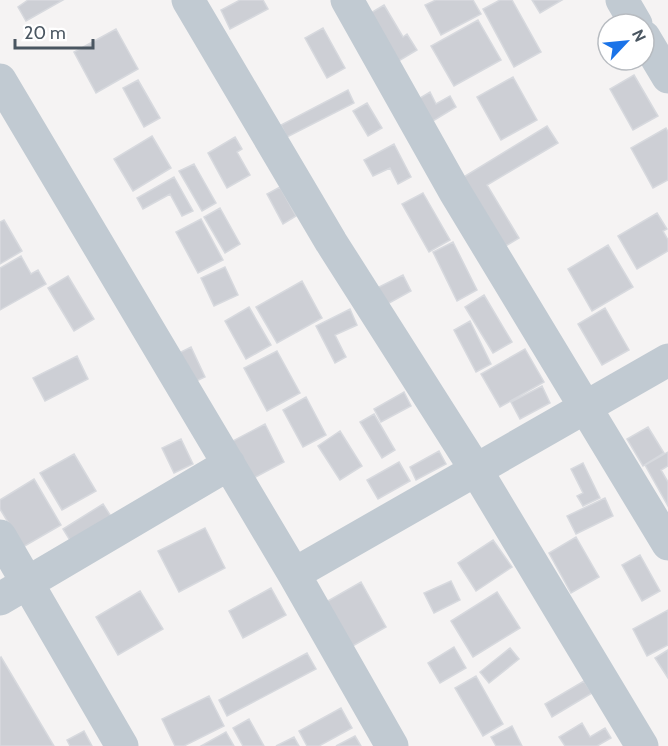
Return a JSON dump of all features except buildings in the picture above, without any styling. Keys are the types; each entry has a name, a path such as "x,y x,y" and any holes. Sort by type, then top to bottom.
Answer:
{"street":[{"path":"188,0 331,242 476,470 642,746"},
{"path":"347,0 456,192 668,544"},
{"path":"656,57 668,77"},
{"path":"0,80 294,574 392,746"},
{"path":"294,574 668,360"},
{"path":"0,599 229,464"},
{"path":"0,536 122,746"}]}
